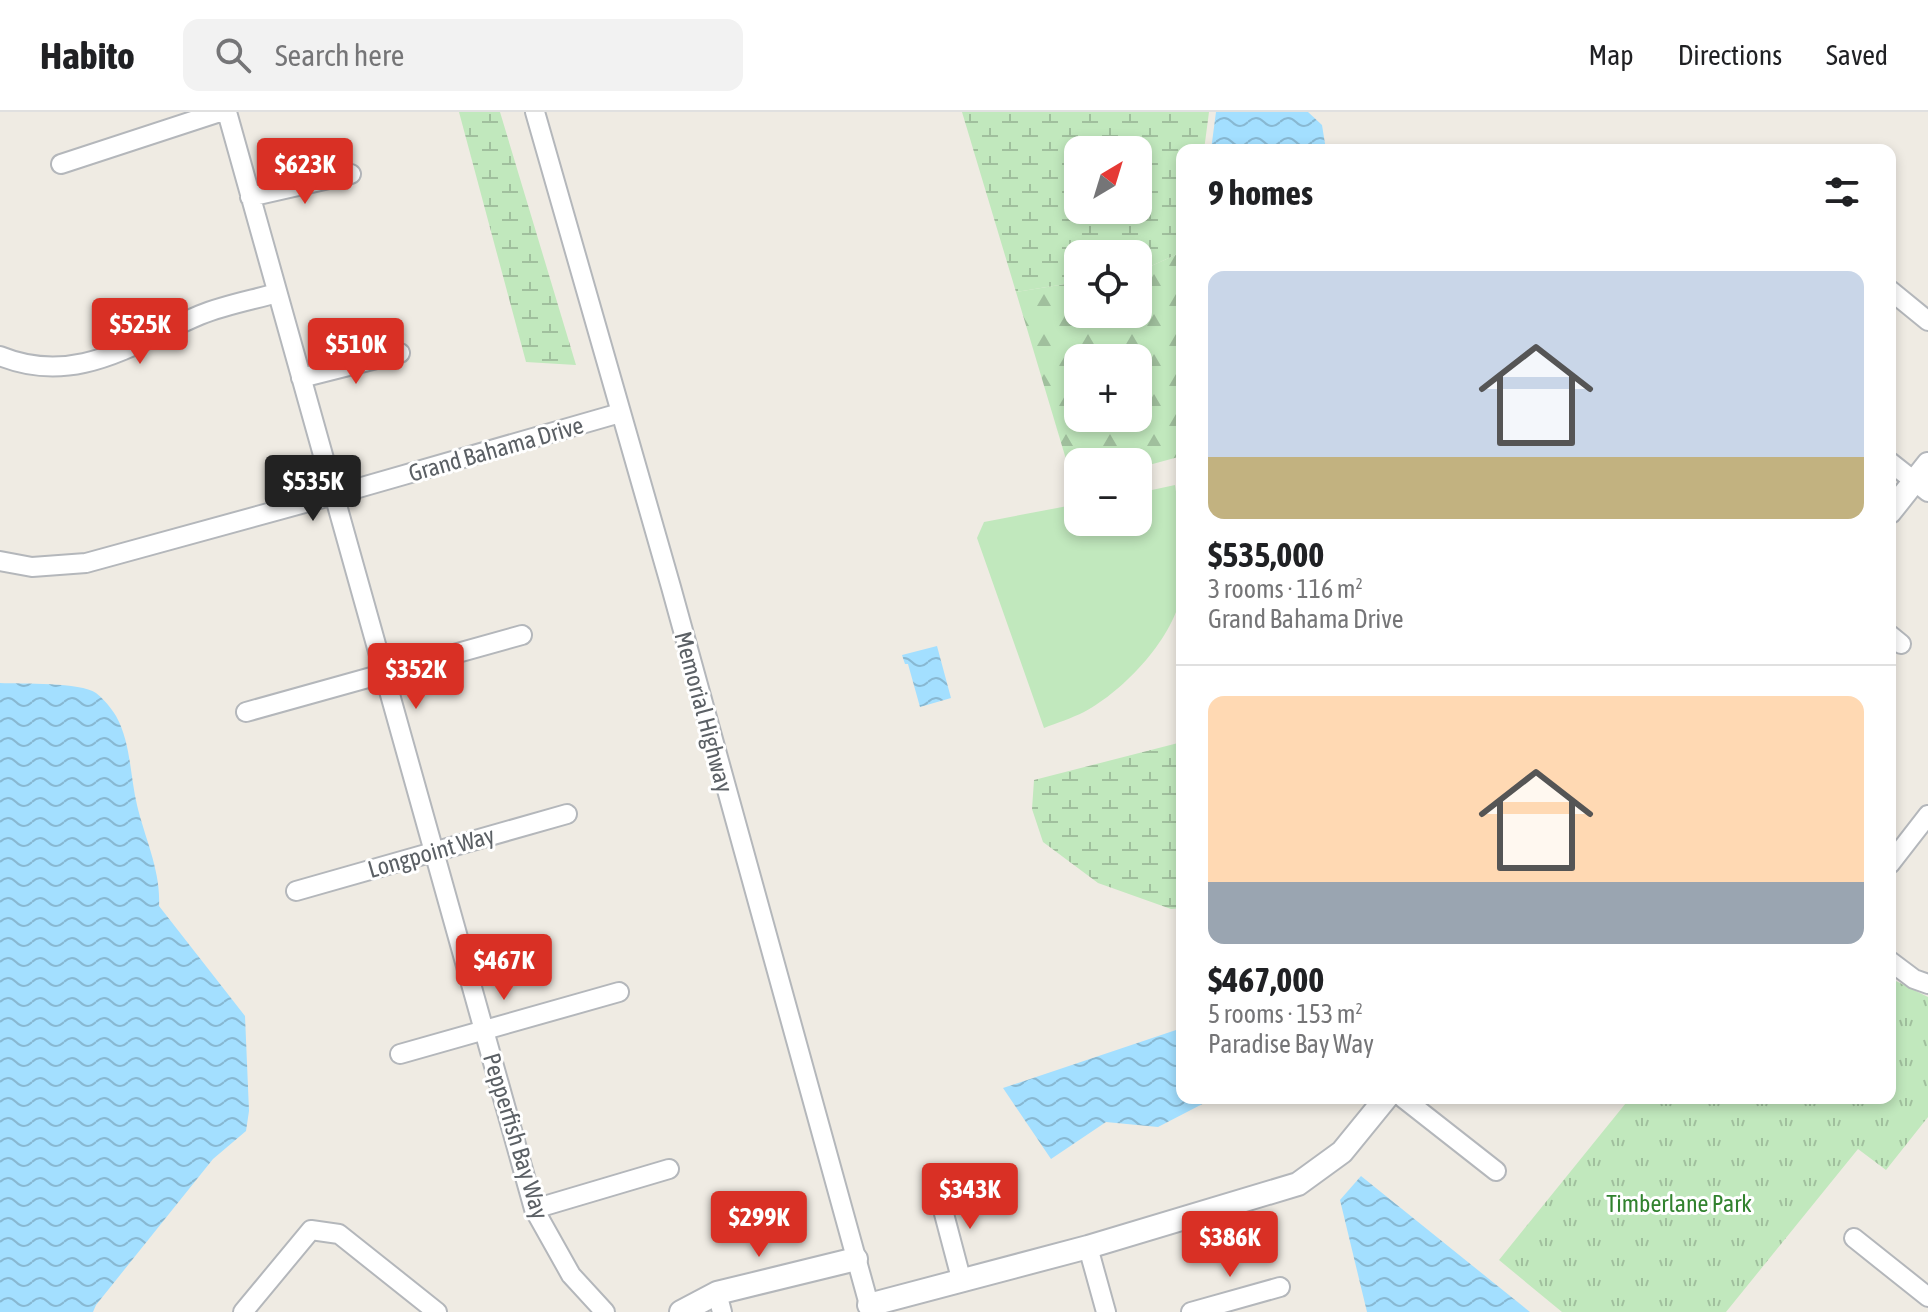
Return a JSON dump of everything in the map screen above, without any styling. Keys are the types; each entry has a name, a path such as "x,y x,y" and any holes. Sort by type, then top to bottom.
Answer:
{"street":[{"path":"61,164 220,112"},
{"name":"Pepperfish Bay Way","path":"227,112 534,1209 571,1275 605,1312"},
{"name":"Memorial Highway","path":"535,112 870,1308"},
{"path":"250,197 351,174"},
{"path":"0,356 46,367 101,361 203,314 277,293"},
{"path":"1896,295 1928,321"},
{"path":"301,378 400,353"},
{"name":"Grand Bahama Drive","path":"0,561 32,567 86,563 620,413"},
{"path":"1896,465 1924,479 1896,506"},
{"path":"246,712 522,635"},
{"name":"Longpoint Way","path":"296,891 567,814"},
{"path":"1896,856 1928,815"},
{"path":"1896,966 1914,979 1928,984"},
{"path":"400,1054 619,992"},
{"path":"870,1308 1298,1184 1342,1152 1381,1104"},
{"path":"1411,1104 1496,1171"},
{"path":"534,1209 669,1169"},
{"path":"938,1191 962,1282"},
{"path":"243,1312 311,1230 339,1234 437,1312"},
{"path":"1854,1238 1928,1297"},
{"path":"1088,1247 1106,1312"},
{"path":"681,1312 856,1259"},
{"path":"1191,1312 1280,1287"}],"green space":[{"path":"459,112 500,112 576,365 526,362"},
{"path":"962,112 1209,112 1205,144 1176,144 1176,255 1152,266 1152,240 1064,240 1064,284 1016,292"},
{"path":"1176,255 1176,458 1152,464 1152,448 1064,448 1064,453 1016,292 1064,284 1064,328 1152,328 1152,266"},
{"path":"1175,485 1176,612 1146,660 1115,691 1084,712 1044,728 977,538 984,522 1064,507 1064,536 1152,536 1152,490"},
{"path":"1176,744 1176,909 1098,883 1043,842 1032,809 1034,780"},
{"name":"Timberlane Park","path":"1896,981 1928,997 1928,1117 1886,1170 1858,1149 1726,1312 1562,1312 1499,1260 1625,1104 1896,1104"}],"water":[{"path":"1216,112 1308,112 1322,125 1325,144 1212,144"},
{"path":"937,646 951,698 920,707 908,664 905,664 902,655"},
{"path":"0,683 65,685 88,689 99,695 112,710 121,726 127,748 137,805 155,868 159,906 245,1016 249,1111 246,1131 213,1159 93,1312 0,1312"},
{"path":"1176,1030 1176,1104 1202,1104 1158,1127 1106,1122 1051,1159 1003,1088"},
{"path":"1361,1176 1530,1312 1367,1312 1340,1200"}]}
